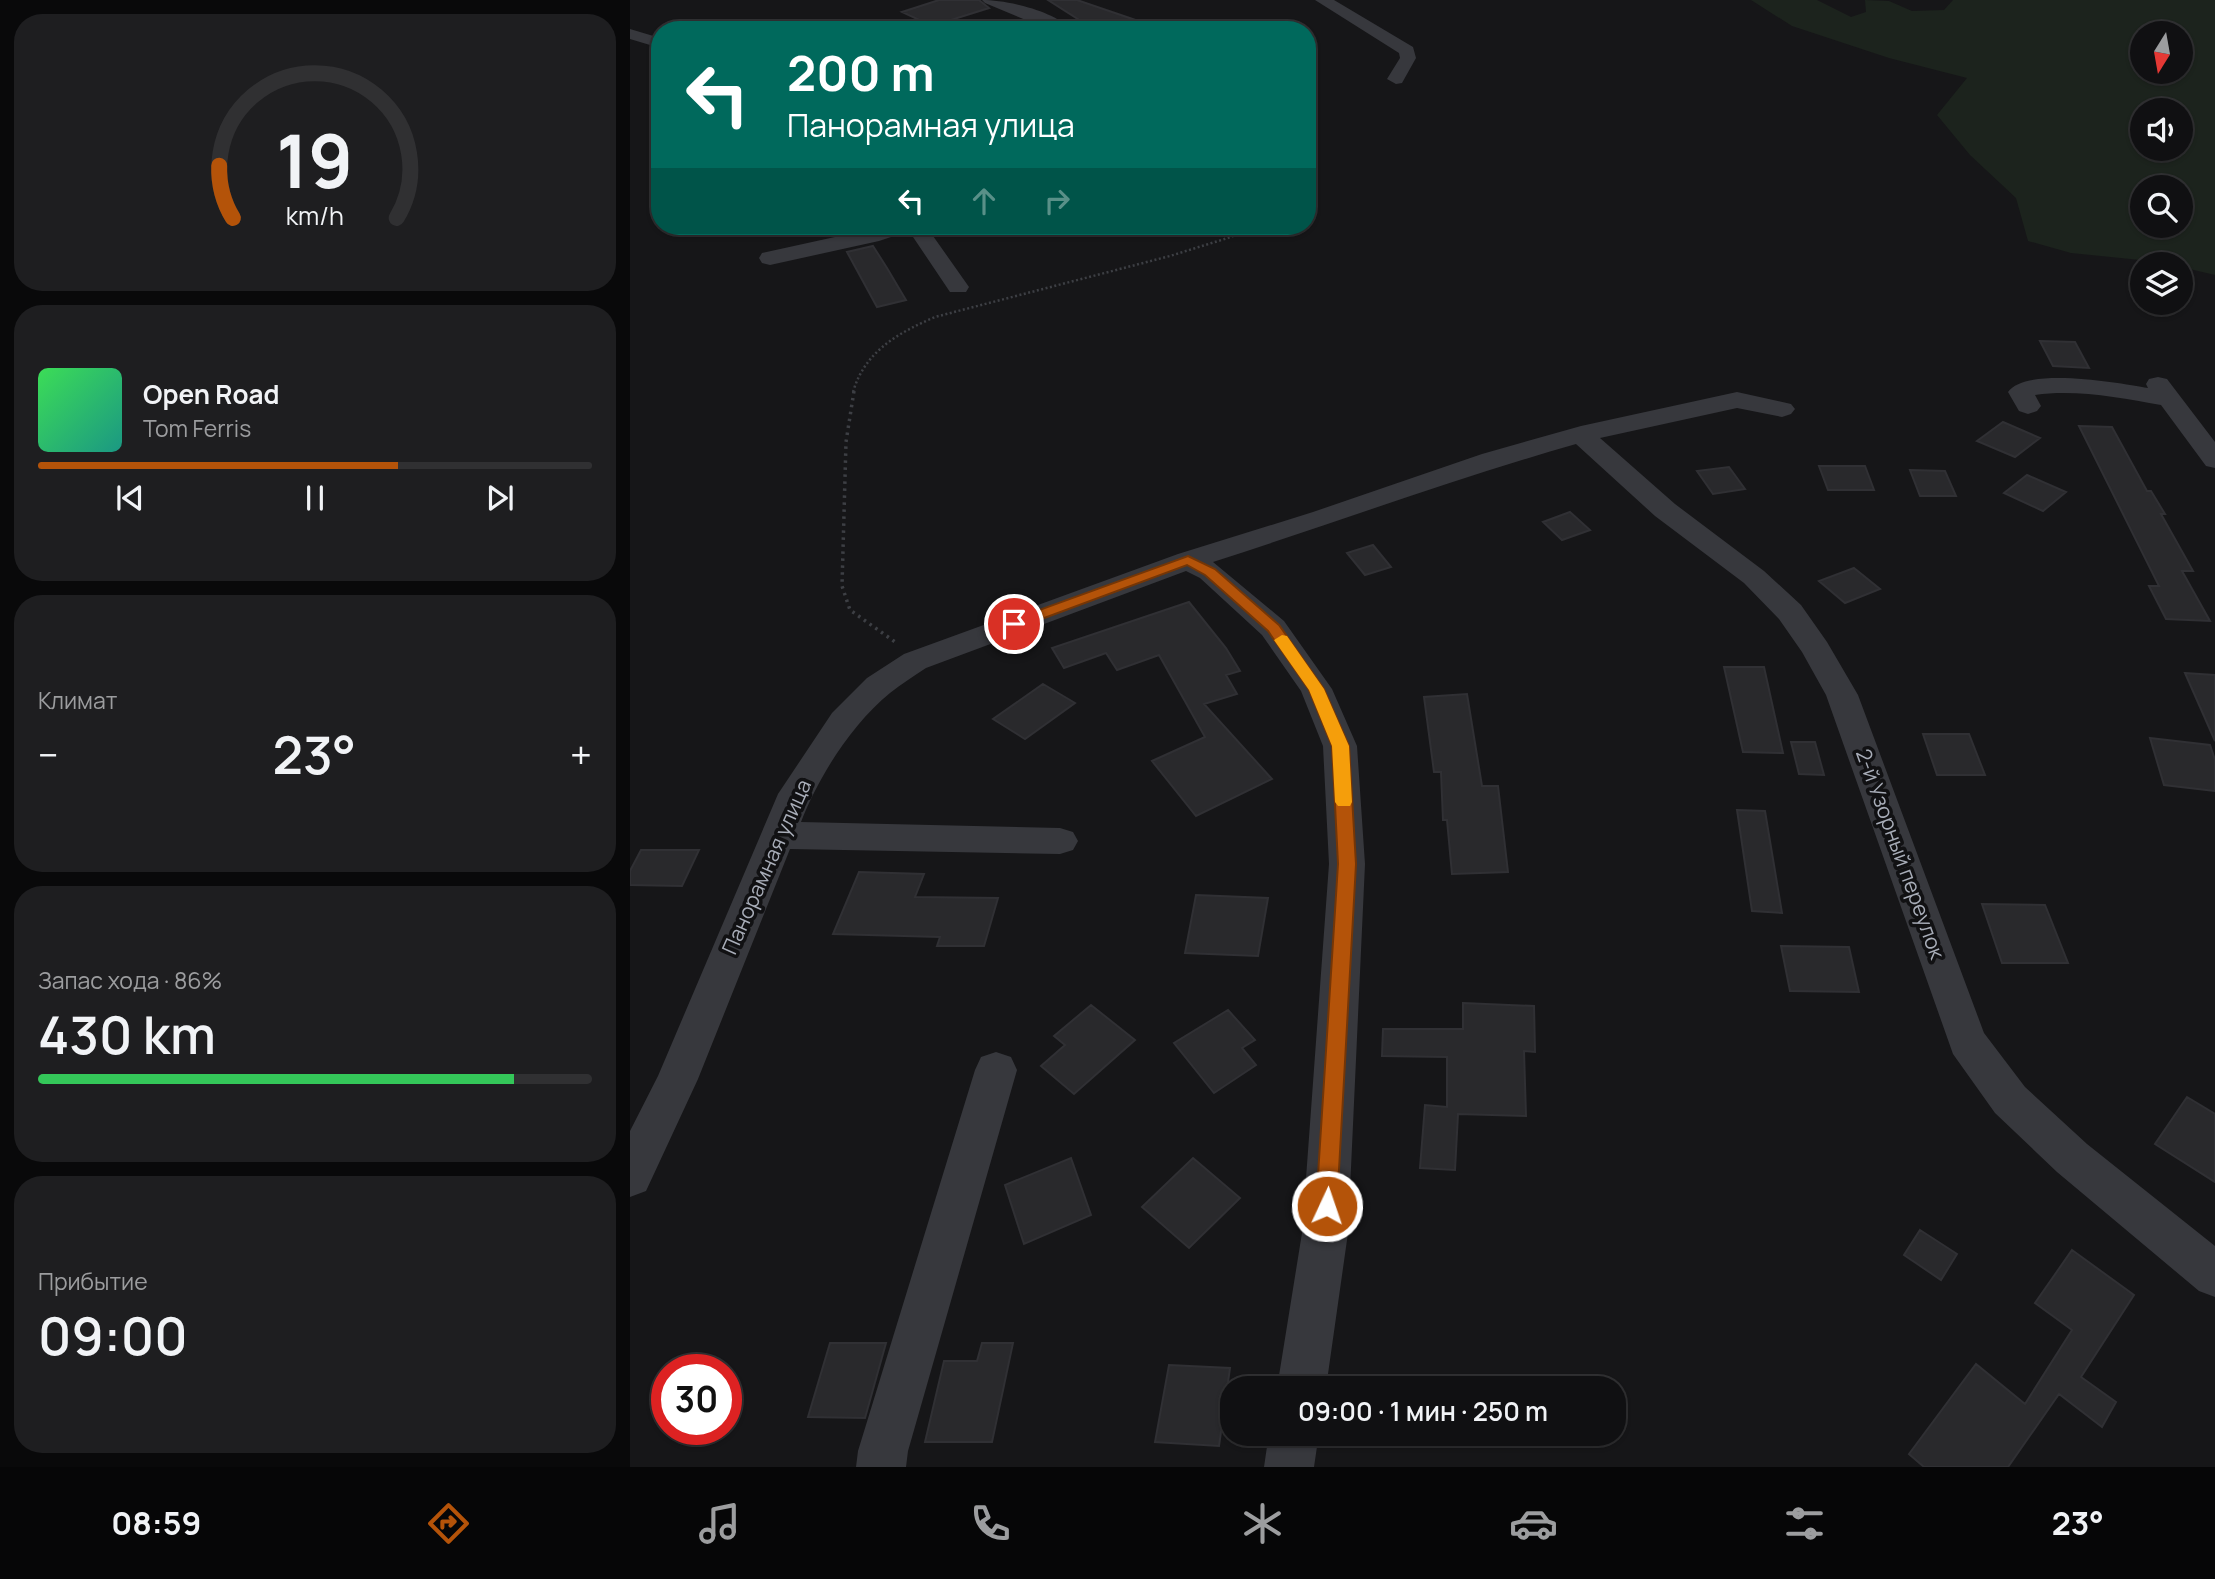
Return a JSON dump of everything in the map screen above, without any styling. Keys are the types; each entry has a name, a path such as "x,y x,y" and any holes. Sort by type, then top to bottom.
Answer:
{"street":[{"path":"990,0 1046,21"},
{"path":"1323,0 1407,51 1408,58 1396,79"},
{"path":"630,34 651,40"},
{"path":"771,258 879,235"},
{"path":"922,235 958,287"},
{"path":"2108,367 2139,371 2157,382 2215,460"},
{"path":"2028,406 2021,392 2026,389 2051,387 2112,389 2171,400"},
{"name":"Панорамная улица","path":"630,1177 677,1079 795,794 844,721 878,686 915,661 1188,560 1323,519 1491,460 1581,434 1737,400 1782,409"},
{"name":"2-й Узорный переулок","path":"1581,434 1665,510 1754,577 1790,612 1816,649 1842,695 1968,1042 2010,1100 2072,1158 2215,1275"},
{"path":"1188,560 1210,572 1273,628 1316,689 1340,746 1347,864 1326,1219 1303,1376"},
{"path":"778,835 1060,841"},
{"path":"881,1467 883,1451 996,1070"},
{"path":"1289,1467 1292,1446"}],"path":[{"path":"915,661 895,642 849,609 840,583 845,528 848,429 857,379 866,363 909,328 935,317 1170,256 1235,235"}],"shaded area":[{"path":"1751,0 1817,0 1851,17 1866,12 1865,0 1889,1 1912,11 1944,10 1953,0 2215,0 2215,275 2193,270 2193,252 2130,252 2130,259 2071,253 2028,241 2016,198 1970,155 1937,115 1967,78 1889,58 1792,26"}],"building":[{"path":"939,0 979,0 989,8 948,21 921,21 902,12"},
{"path":"1048,0 1077,0 1138,21 1081,21"},
{"path":"873,246 906,300 877,307 847,252"},
{"path":"2040,341 2075,342 2089,368 2053,366"},
{"path":"2003,422 2040,438 2015,457 1977,441"},
{"path":"2079,426 2112,427 2147,491 2151,491 2165,514 2161,514 2193,571 2182,571 2210,621 2166,619 2149,586 2159,586"},
{"path":"1819,466 1865,466 1874,490 1828,490"},
{"path":"1729,467 1745,489 1713,494 1697,471"},
{"path":"1910,470 1945,471 1956,496 1920,496"},
{"path":"2027,475 2066,492 2043,511 2004,493"},
{"path":"1570,512 1590,530 1562,540 1543,522"},
{"path":"1373,545 1391,567 1365,575 1347,553"},
{"path":"1854,568 1880,589 1845,603 1819,581"},
{"path":"1189,602 1226,648 1240,671 1226,675 1237,694 1204,704 1272,779 1196,816 1152,761 1205,737 1159,655 1117,670 1106,653 1064,668 1052,648"},
{"path":"1724,667 1764,667 1783,753 1743,752"},
{"path":"2185,673 2215,675 2215,741"},
{"path":"1043,684 1075,703 1025,739 993,719"},
{"path":"1467,694 1482,786 1498,786 1508,872 1452,874 1447,820 1443,820 1441,772 1434,772 1424,697"},
{"path":"1923,734 1969,734 1985,775 1937,775"},
{"path":"2150,738 2210,745 2215,760 2215,791 2164,785"},
{"path":"1791,742 1815,742 1824,775 1799,774"},
{"path":"1737,810 1765,811 1782,913 1752,911"},
{"path":"641,850 699,850 682,886 630,885 630,871"},
{"path":"859,872 924,874 915,897 998,898 984,946 937,946 940,937 833,934"},
{"path":"1196,895 1268,898 1258,956 1185,953"},
{"path":"1982,904 2045,905 2068,963 2002,963"},
{"path":"1781,946 1849,947 1859,992 1790,991"},
{"path":"1463,1003 1534,1006 1535,1052 1524,1051 1526,1116 1458,1114 1455,1170 1420,1168 1425,1105 1447,1107 1447,1057 1382,1056 1383,1029 1463,1029"},
{"path":"1091,1005 1135,1040 1074,1094 1041,1066 1065,1045 1054,1036"},
{"path":"1228,1010 1255,1040 1242,1048 1256,1065 1214,1093 1174,1043"},
{"path":"2187,1097 2215,1114 2215,1182 2155,1144"},
{"path":"1071,1158 1091,1215 1024,1244 1005,1185"},
{"path":"1193,1158 1240,1198 1189,1248 1142,1207"},
{"path":"1920,1230 1957,1254 1941,1280 1904,1255"},
{"path":"2072,1250 2134,1295 2081,1377 2116,1402 2102,1427 2059,1394 2008,1467 1924,1467 1909,1454 1976,1364 2025,1404 2072,1330 2035,1303"},
{"path":"830,1343 886,1343 865,1418 808,1417"},
{"path":"982,1343 1013,1343 992,1442 925,1442 944,1361 977,1361"},
{"path":"1169,1365 1230,1368 1229,1376 1220,1376 1219,1446 1155,1442"}],"slow traffic":[{"path":"1282,640 1316,689 1340,746 1344,802"}],"route":[{"path":"1014,624 1188,560 1210,572 1273,628 1316,689 1340,746 1347,864 1327,1206"}]}
